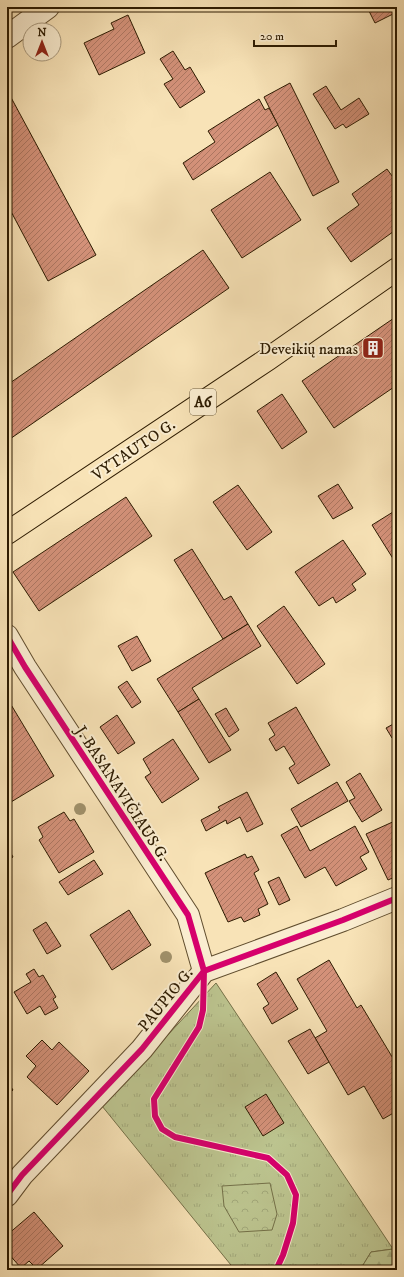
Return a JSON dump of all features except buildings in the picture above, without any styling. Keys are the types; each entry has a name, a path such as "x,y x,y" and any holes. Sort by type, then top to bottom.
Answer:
{"main road":[{"name":"VYTAUTO G.","path":"7,533 268,359 397,269"}],"street":[{"path":"7,37 48,7"},
{"name":"J. BASANAVIČIAUS G.","path":"7,636 25,667 188,915 204,971"},
{"name":"PAUPIO G.","path":"7,1195 22,1174 142,1049 204,971 343,920 397,898"}],"green space":[{"path":"216,983 393,1249 371,1252 360,1270 235,1270 102,1106"},
{"path":"270,1183 277,1214 272,1230 239,1232 224,1206 222,1186"},
{"path":"397,1249 397,1270 360,1270 371,1252"}],"cycle path":[{"path":"7,636 25,667 188,915 204,971 203,1010 199,1027 154,1099 155,1116 162,1129 175,1137 268,1158 287,1175 296,1195 293,1223 283,1255 276,1270"},
{"path":"7,1195 22,1175 142,1049 204,971 343,920 397,898"}],"place":[{"name":"Deveikių namas","path":"373,348"}]}
